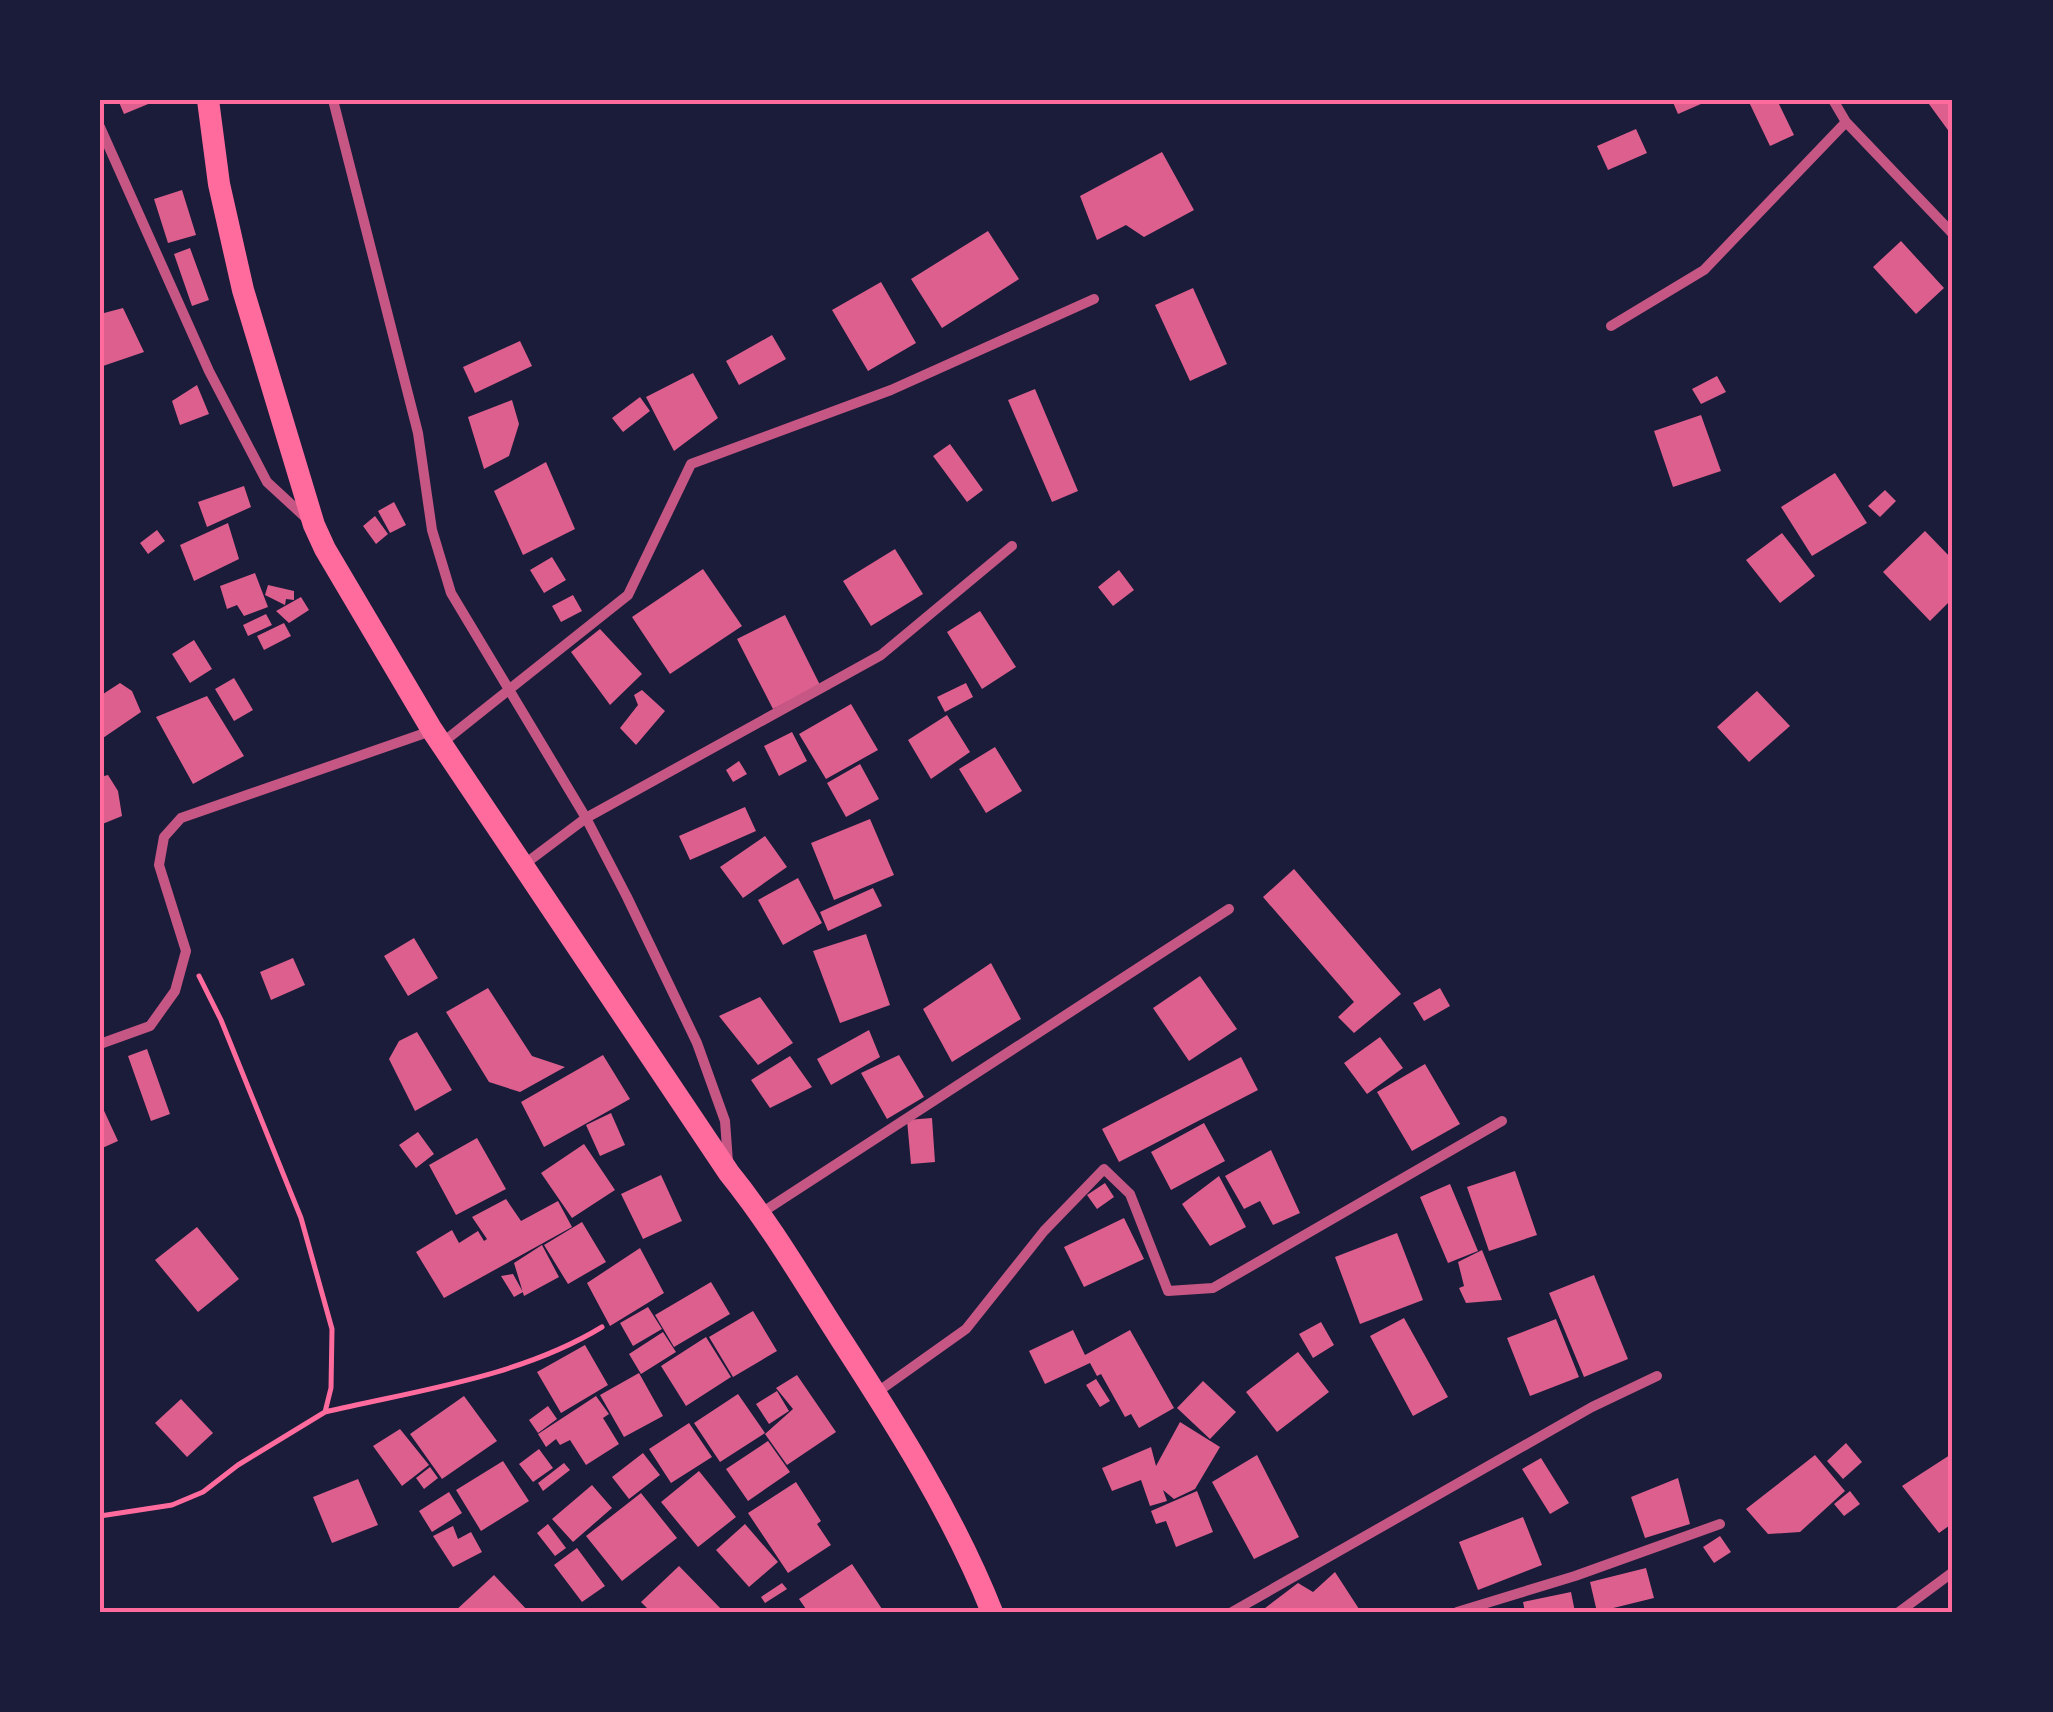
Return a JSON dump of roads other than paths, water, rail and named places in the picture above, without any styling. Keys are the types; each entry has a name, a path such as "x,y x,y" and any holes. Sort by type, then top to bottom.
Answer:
{"highway":[{"path":"208,100 219,184 243,290 314,525 325,549 436,737 729,1173 761,1212 876,1393 933,1486 992,1612"}],"street":[{"path":"333,100 418,433 432,530 451,593 586,818 697,1043 725,1120 729,1173"},
{"path":"1833,100 1846,122 1953,234"},
{"path":"1611,326 1704,270 1846,122"},
{"path":"100,128 208,371 267,482 314,525"},
{"path":"100,1044 150,1026 175,990 186,950 159,865 164,837 180,818 436,737 507,691 628,595 692,464 890,390 1094,299"},
{"path":"522,867 586,818 881,655 1012,546"},
{"path":"761,1212 1230,908"},
{"path":"876,1393 966,1330 1044,1231 1104,1169 1130,1194 1168,1290 1213,1288 1502,1121"},
{"path":"1232,1612 1592,1407 1657,1376"},
{"path":"1457,1612 1575,1576 1720,1524"},
{"path":"1899,1612 1953,1572"}]}
